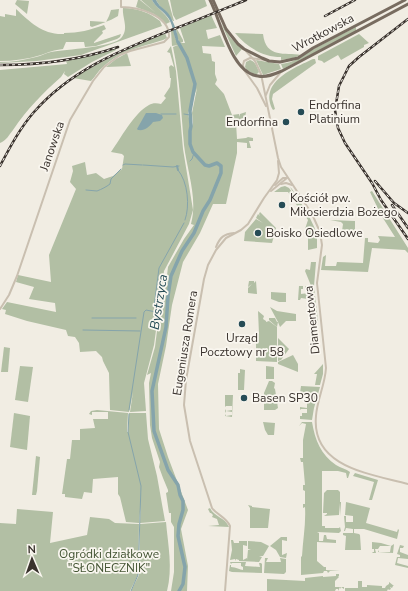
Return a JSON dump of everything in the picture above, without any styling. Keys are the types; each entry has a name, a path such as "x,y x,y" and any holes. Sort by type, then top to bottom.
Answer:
{"main road":[{"name":"Wrotkowska","path":"269,61 285,61 298,58 313,48 405,0"},
{"name":"Diamentowa","path":"212,1 228,33 244,50"},
{"name":"Diamentowa","path":"212,1 230,48 244,70"},
{"name":"Wrotkowska","path":"262,77 282,70 408,4"},
{"path":"244,50 269,61"},
{"path":"244,70 253,75 262,77"}],"street":[{"name":"Janowska","path":"0,309 9,295 17,276 69,122 82,98 99,72 110,62 125,52 166,41 169,38 169,32 166,25 155,16 137,8 121,8 121,0"},
{"name":"Diamentowa","path":"244,50 253,58 262,77 267,107 282,170 315,218 319,227 322,241 317,283 326,368 316,419 320,441 330,456 346,467 408,484"},
{"path":"244,70 244,61 248,58 269,61"},
{"name":"Diamentowa","path":"244,70 257,88 267,107"},
{"name":"Wrotkowska","path":"266,96 270,85 282,70"},
{"name":"Eugeniusza Romera","path":"273,186 279,175 278,158"},
{"name":"Eugeniusza Romera","path":"225,591 230,525 227,520 215,512 211,506 190,441 184,405 186,380 204,279 209,262 216,250 219,240 223,236 236,233 243,229 273,186 283,178 287,178"},
{"name":"Eugeniusza Romera","path":"267,193 287,178"},
{"path":"278,185 285,183 292,185"}],"green space":[{"path":"17,0 29,1 27,14 15,4"},
{"path":"138,0 156,13 141,0 152,0 170,22 166,24 154,14 136,7"},
{"path":"156,0 168,0 174,21 160,6"},
{"path":"170,0 205,0 207,6 176,20 173,15"},
{"path":"123,8 148,13 160,21 162,26 81,55 37,61 0,63 38,57 51,52 100,46 117,41 122,37 125,30"},
{"path":"16,9 37,27 56,34 80,32 104,25 106,29 102,31 103,33 94,43 121,34 117,39 96,46 85,47 84,42 66,42 63,49 26,59 0,61 0,16 5,17 5,14 16,16"},
{"path":"119,9 118,16 106,22 111,10"},
{"path":"211,15 217,28 206,30 208,39 220,35 225,47 202,46 203,53 211,54 212,61 215,62 215,74 217,80 215,84 224,94 232,115 239,114 239,117 240,114 246,112 245,118 242,119 240,123 236,123 237,139 248,137 253,138 253,141 249,141 251,148 247,148 247,143 237,142 237,153 226,204 213,204 200,233 183,262 172,305 166,346 158,384 159,429 188,510 181,529 188,566 187,591 171,591 174,572 174,527 171,522 171,513 169,513 166,493 168,490 159,467 160,462 152,438 150,425 149,383 151,373 147,375 155,347 161,299 164,300 168,267 194,225 191,224 193,214 193,194 185,155 179,84 173,47 178,45 172,46 171,31 174,30 175,38 180,43 185,43 180,28","holes":["197,88 192,113 193,123 191,130 188,113"]},
{"path":"90,21 106,22 92,27 90,26"},
{"path":"221,23 230,37 242,49 236,56"},
{"path":"356,27 356,31 283,69 281,64 294,61 317,47"},
{"path":"176,29 183,40 183,42 180,43 177,37"},
{"path":"165,33 167,38 124,53 110,61 91,81 73,78 118,54"},
{"path":"235,33 263,34 265,42 272,51 283,54 301,55 281,60 281,57 274,57 255,50"},
{"path":"359,34 369,43 364,45 364,47 341,60 338,55 324,63 318,60 318,56"},
{"path":"171,46 176,71 183,149 193,210 189,224 164,271 154,345 144,383 146,411 130,412 133,392 129,412 110,410 109,373 102,357 96,351 80,352 79,343 75,337 68,336 66,330 5,314 6,310 2,309 7,302 56,312 55,303 29,299 34,287 16,282 18,275 51,282 49,255 76,189 70,182 73,171 72,166 85,162 87,175 96,173 104,179 113,176 122,169 124,156 122,154 111,152 128,126 143,109 150,104 161,104 166,98 164,96 170,87 171,78 169,67 171,65 174,67 170,53 167,52"},
{"path":"116,49 68,77 64,74 65,71 61,77 41,95 7,138 0,143 0,70 67,64 66,61"},
{"path":"127,53 131,66 106,67 116,59"},
{"path":"315,59 316,63 273,94 272,99 275,109 273,110 270,100 270,91 274,84 280,77"},
{"path":"250,60 255,63 259,72 255,75 245,67 246,62"},
{"path":"256,60 279,64 281,69 263,75"},
{"path":"285,186 289,188 299,202 290,187 292,189 306,211 302,213 288,192 274,192"},
{"path":"372,191 408,248 408,253 405,250 372,248 368,272 321,270 323,257 326,255 325,266 336,266 337,262 363,263 365,238 368,238 368,242 378,243 380,240 378,236 395,237 381,215 370,192"},
{"path":"260,212 276,228 272,243 244,241 245,232 256,219 263,223 256,218 258,214 260,216"},
{"path":"307,212 317,233 317,248 308,250 308,231 305,229 308,220 304,214"},
{"path":"330,220 355,221 355,233 343,232 343,224 341,222"},
{"path":"311,262 316,262 314,286 312,288 305,271 306,269 310,270"},
{"path":"249,281 254,281 254,283 256,281 257,294 248,293 248,288 252,284 248,287"},
{"path":"299,286 303,286 303,289 301,289 301,294 309,293 308,299 301,298 298,300"},
{"path":"305,286 310,287 309,291 309,289 308,291 305,289"},
{"path":"314,287 318,321 309,321 308,308 312,289"},
{"path":"271,292 286,293 286,302 279,302 271,299"},
{"path":"270,307 277,311 296,314 296,321 286,321 280,327"},
{"path":"258,311 264,316 263,319 266,322 269,321 277,327 277,362 256,361 256,334 259,334"},
{"path":"269,318 275,318 278,322 277,327 269,320"},
{"path":"278,338 289,349 281,360 278,361"},
{"path":"4,347 10,348 8,372 1,372"},
{"path":"293,355 298,364 298,372 278,364 278,362"},
{"path":"323,364 323,374 320,385 315,385 317,374 314,374"},
{"path":"20,366 33,367 28,402 15,400"},
{"path":"266,366 274,367 274,379 266,379"},
{"path":"240,369 245,370 244,390 238,390 238,373 240,373"},
{"path":"269,381 275,383 274,388 278,408 275,410 264,410 264,393"},
{"path":"301,386 320,387 312,420 300,419 302,413 307,413 307,409 300,410 300,407 307,408 307,398 301,399 300,396 307,397 307,393 300,393"},
{"path":"225,395 233,395 232,417 225,416 225,414 226,416 232,415 232,412 226,411 232,410 232,406 225,407"},
{"path":"97,410 128,413 127,432 129,413 146,413 148,439 157,476 165,521 140,523 141,501 139,523 126,522 118,494 118,477 93,479 92,493 84,492 82,499 65,497 65,494 62,494 67,459 70,459 72,440 80,440 80,429 95,428 93,419 108,419 108,412 92,412 92,415 89,414 91,411"},
{"path":"14,413 30,416 27,450 10,447"},
{"path":"263,422 275,423 274,435 268,435"},
{"path":"302,422 312,422 317,441 326,457 336,465 350,472 347,478 346,473 338,471 322,471 322,526 325,526 325,528 340,527 341,531 339,533 317,532 319,533 319,541 323,541 324,535 326,535 327,539 336,540 336,543 317,542 317,561 326,567 326,570 340,571 330,571 328,573 327,571 324,571 323,573 301,575 301,557 305,519 305,507 303,508 303,504 305,504 305,491 303,490 303,485 305,485 303,462 301,462 300,458 303,458 303,440 306,424 302,423 299,426"},
{"path":"36,456 40,457 37,491 36,495 32,495"},
{"path":"355,473 378,480 372,500 369,500 374,482 353,476"},
{"path":"327,490 338,490 340,492 341,516 340,503 339,515 324,516 327,514 323,513 324,493"},
{"path":"346,502 370,508 366,523 397,532 398,529 397,539 364,529 354,529 354,533 360,535 361,550 345,550 346,536 343,535 343,533 353,533 353,529 346,528 344,531 344,516 346,516 346,522 353,522 353,516 345,515"},
{"path":"248,505 252,507 270,509 268,528 250,528 250,508"},
{"path":"210,508 225,521 229,527 208,526 219,525 217,519 212,517 213,515 208,509"},
{"name":"Ogródki działkowe \"SŁONECZNIK\"","path":"17,509 53,512 50,543 87,535 90,517 109,519 115,523 139,524 138,575 130,591 0,591 0,523 16,524"},
{"path":"166,522 170,565 167,591 131,591 139,575 140,524"},
{"path":"281,537 287,537 287,541 282,540 282,555 287,553 286,558 280,557 276,550 270,546"},
{"path":"231,540 233,540 234,543 239,543 239,541 247,541 247,546 243,545 243,560 247,558 247,560 248,550 251,550 248,549 248,541 261,542 269,546 263,556 259,556 262,557 259,562 239,561 236,559 236,561 235,559 230,560 232,550"},
{"path":"372,542 391,546 380,546 378,549 375,549 376,553 373,553 372,552 374,552 374,549 372,549"},
{"path":"394,544 393,553 378,552 379,550 379,552 390,552 391,546"},
{"path":"400,545 404,546 403,548 400,548 400,552 408,555 408,559 398,558 397,563 408,566 408,568 395,565 397,557 400,557 400,555 397,554"},
{"path":"265,558 268,558 266,562 281,562 280,558 286,559 286,572 284,574 264,573"},
{"path":"230,562 246,562 245,566 260,567 259,563 261,563 262,573 229,571 230,565 231,567 243,570 241,563 231,564"},
{"path":"336,574 339,574 339,577 335,581 335,587 339,587 339,591 336,589 335,591 267,591 267,579 305,581 305,578 336,576"},
{"path":"358,581 362,581 362,587 367,587 367,585 382,586 382,588 385,588 389,582 394,586 392,588 390,587 391,589 388,589 387,591 345,591 345,588 358,588"}],"water":[{"path":"152,0 156,0 169,15 178,37 179,45 169,19"},
{"path":"146,113 156,113 162,115 163,118 160,121 153,122 145,129 138,130 137,129"}],"waterway":[{"name":"Bystrzyca","path":"178,42 187,58 195,84 190,111 190,144 193,152 205,165 209,166 217,163 221,166 221,173 210,200 203,211 194,233 182,251 171,276 166,327 152,391 154,431 168,470 178,485 183,501 183,510 179,524 178,536 185,567 183,584 179,591"},
{"path":"161,114 176,114"},
{"name":"Bystrzyca","path":"184,114 190,115"},
{"path":"190,161 194,153"},
{"path":"123,165 142,165"},
{"path":"143,165 179,166"},
{"path":"177,166 178,170"},
{"path":"86,190 97,191 105,187 110,184 111,179 121,169"},
{"path":"178,170 186,187 188,201 185,220"},
{"path":"154,307 159,268 184,223"},
{"path":"129,410 144,312 146,310 156,312"},
{"path":"92,318 136,318"},
{"path":"83,330 140,331"},
{"path":"129,414 128,432 141,486 138,575 131,591"}],"railway":[{"path":"0,166 11,145 34,112 63,85 79,74 95,64 130,47 246,0"},
{"path":"325,16 355,0"},
{"path":"408,19 349,66 339,86 335,110 338,128 345,143 408,239"},
{"path":"0,65 60,61 104,52 118,47"},
{"path":"375,181 394,203 408,213"},
{"path":"392,205 408,228"}],"place":[{"name":"Endorfina Platinium","path":"301,112"},
{"name":"Endorfina","path":"286,122"},
{"name":"Kościół pw. Miłosierdzia Bożego","path":"282,205"},
{"name":"Boisko Osiedlowe","path":"258,233"},
{"name":"Urząd Pocztowy nr 58","path":"242,324"},
{"name":"Basen SP30","path":"244,398"}]}
